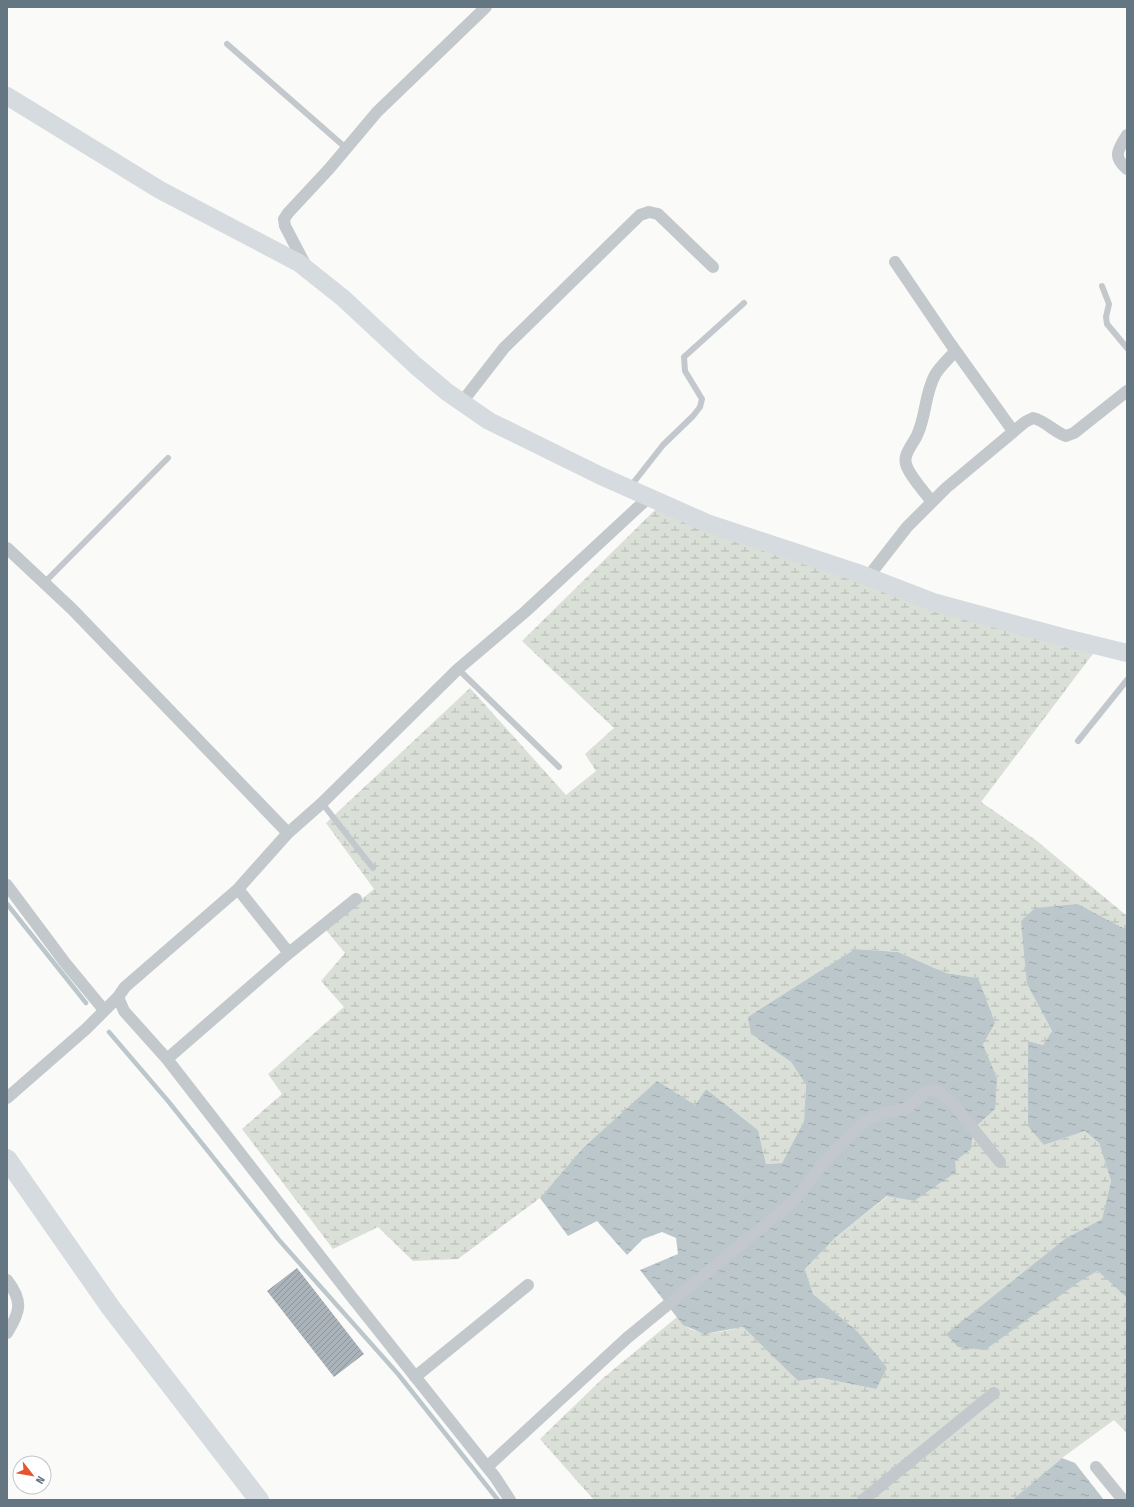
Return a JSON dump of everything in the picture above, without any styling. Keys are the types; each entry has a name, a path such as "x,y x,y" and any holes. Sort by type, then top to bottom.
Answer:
{"main road":[{"path":"8,1160 111,1308 259,1500"}],"street":[{"path":"308,269 284,226 284,219 293,207 329,170 377,112 486,7"},
{"path":"7,96 160,190 308,269 343,298 416,366 489,421 628,489 708,523 868,577 933,602 1127,653"},
{"path":"1127,135 1117,154 1119,161 1127,169"},
{"path":"462,402 504,348 640,215 649,212 658,214 713,267"},
{"path":"894,262 955,352 1013,432"},
{"path":"932,502 906,467 905,460 907,452 923,421 930,386 936,373 955,352"},
{"path":"868,577 907,527 932,502 1013,432 1033,418 1039,419 1053,430 1066,436 1074,433 1127,391"},
{"path":"7,1098 118,997 124,987 238,888 288,833 322,803 458,669 525,612 648,498"},
{"path":"7,548 78,615 288,833"},
{"path":"7,885 66,964 104,1010"},
{"path":"238,888 288,953"},
{"path":"167,1059 288,953 356,899"},
{"path":"118,997 124,1011 167,1059 415,1378 487,1467 510,1500"},
{"path":"487,1467 627,1338 794,1201 826,1160 863,1123 873,1117 884,1113 906,1109 925,1092 933,1090 940,1092 954,1105 1000,1162"},
{"path":"7,1280 18,1296 18,1310 10,1322 7,1334"},
{"path":"415,1378 528,1284"},
{"path":"863,1500 994,1393"},
{"path":"1096,1468 1123,1500"}],"lane":[{"path":"228,44 346,148"},
{"path":"1102,286 1109,304 1106,317 1107,324 1127,348"},
{"path":"628,489 663,445 693,416 700,407 702,399 685,371 684,356 744,303"},
{"path":"44,583 168,458"},
{"path":"458,669 559,766"},
{"path":"1078,741 1127,680"},
{"path":"322,803 373,868"}],"green space":[{"path":"660,505 970,612 1095,651 981,802 1037,841 1127,916 1127,930 1078,904 1027,984 1052,1031 1043,1045 1028,1041 1044,1145 1085,1131 1099,1143 1111,1181 1102,1219 1066,1238 947,1334 1099,1271 1127,1298 1127,1433 1114,1420 1062,1458 1012,1500 594,1500 540,1439 602,1379 677,1317 684,1325 699,1332 716,1332 743,1327 798,1381 821,1378 876,1389 857,1331 813,1294 805,1269 836,1237 888,1196 914,1201 955,1161 973,1129 997,1078 983,1044 978,978 946,973 898,952 855,949 806,981 751,1034 791,1062 806,1085 804,1121 782,1163 766,1164 758,1130 706,1089 695,1105 582,1149 540,1198 458,1259 413,1261 378,1227 333,1249 242,1129 282,1094 268,1074 344,1007 321,981 345,953 325,929 374,889 326,823 470,688 566,795 596,771 585,754 614,728 522,641"}],"water":[{"path":"1078,904 1127,930 1127,1298 1098,1271 1083,1279 985,1350 958,1347 946,1334 1066,1238 1102,1219 1111,1181 1099,1143 1085,1131 1044,1145 1028,1126 1028,1041 1043,1045 1052,1031 1027,984 1021,921 1035,908"},
{"path":"855,949 898,952 946,973 978,978 995,1023 983,1044 997,1078 995,1109 973,1129 971,1149 955,1161 956,1172 914,1201 887,1196 836,1237 805,1269 813,1294 857,1331 887,1368 876,1389 821,1378 798,1381 743,1327 704,1334 683,1325 640,1270 678,1254 676,1238 662,1232 643,1239 627,1255 597,1221 568,1236 540,1198 582,1149 657,1081 695,1105 706,1089 758,1130 766,1164 782,1163 804,1121 806,1085 791,1062 751,1034 748,1017"},
{"path":"1062,1458 1075,1463 1104,1500 1012,1500"}],"building":[{"path":"297,1268 364,1354 334,1377 267,1291"}],"waterway":[{"path":"7,904 86,1003"},
{"path":"109,1032 168,1101 279,1240 398,1374 498,1500"}]}
